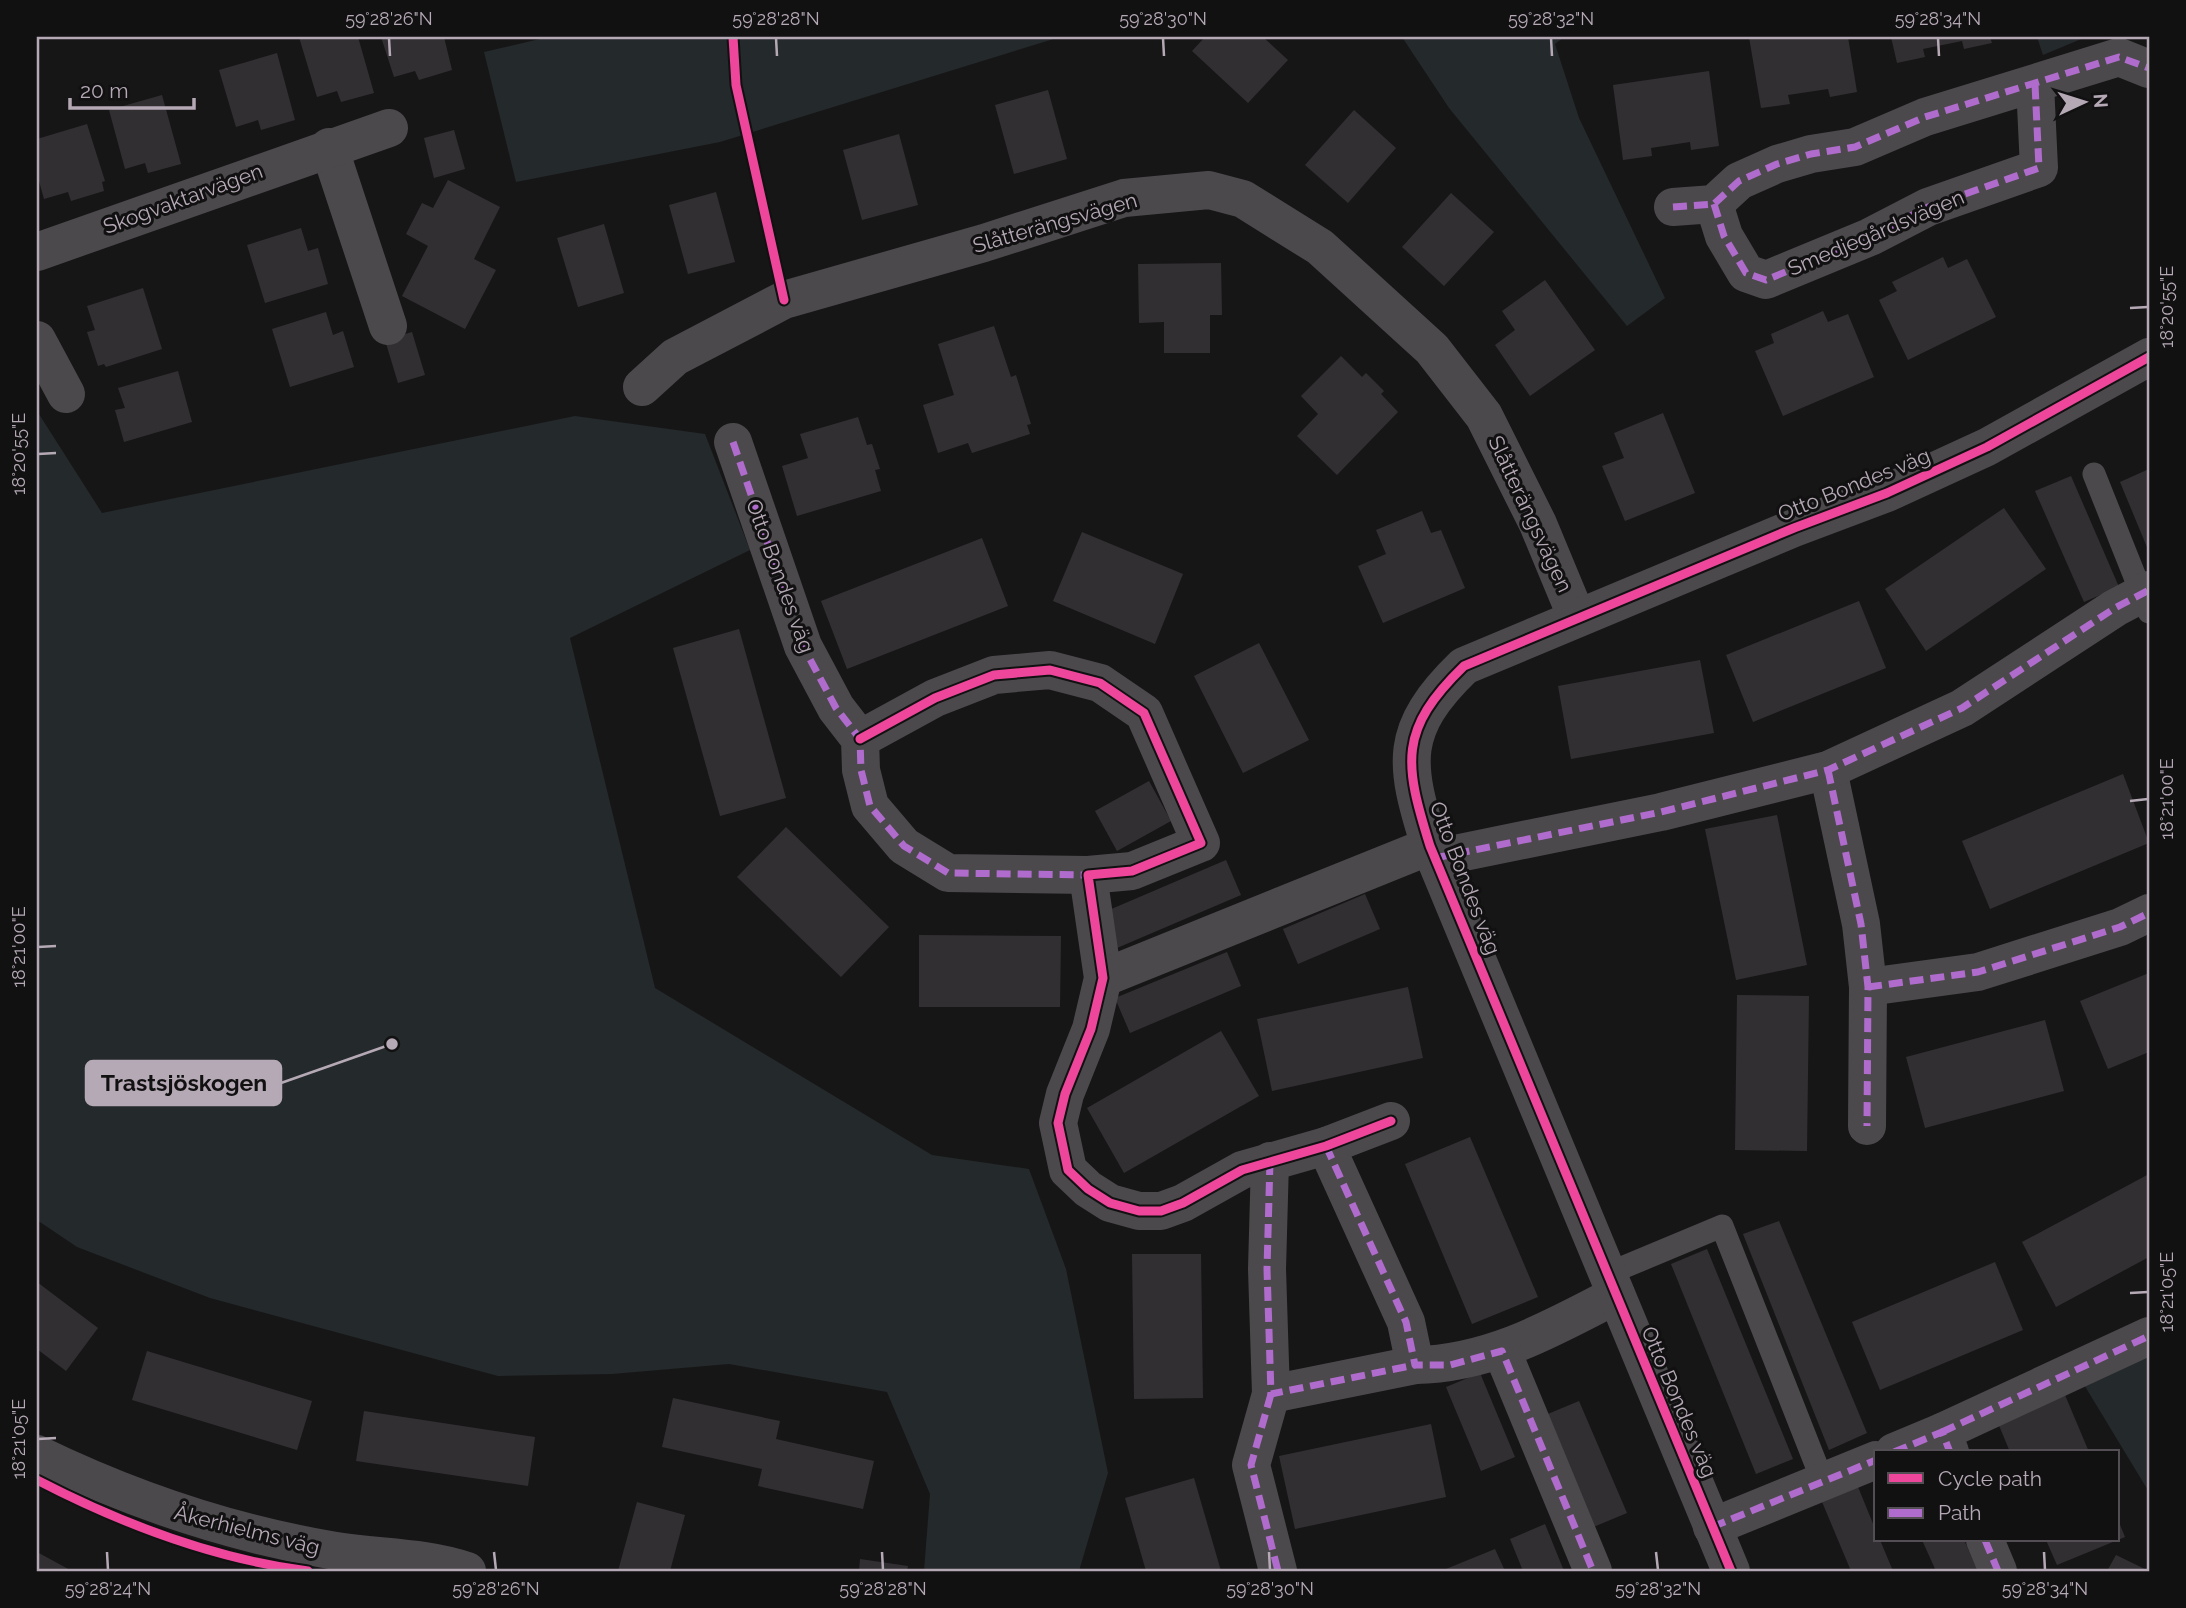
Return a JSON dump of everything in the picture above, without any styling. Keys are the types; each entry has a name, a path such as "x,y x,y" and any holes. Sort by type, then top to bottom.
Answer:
{"street":[{"path":"1673,207 1714,204 1739,181 1777,164 1811,153 1855,146 1925,117 2119,57 2149,69"},
{"name":"Smedjegårdsvägen","path":"1714,204 1724,236 1746,273 1766,280 1870,237 1928,207 2039,169 2035,84"},
{"name":"Skogvaktarvägen","path":"37,252 389,128"},
{"path":"329,147 388,326"},
{"name":"Slåtterängsvägen","path":"642,387 675,358 784,300 947,254 1124,198 1209,190 1255,205 1320,247 1432,349 1484,416 1538,524 1577,618"},
{"path":"37,340 66,394"},
{"name":"Otto Bondes väg","path":"1731,1571 1433,852 1416,802 1411,767 1414,732 1434,695 1464,666 1794,528 1887,493 1987,447 2149,357"},
{"name":"Otto Bondes väg","path":"733,442 803,646 836,708 860,739"},
{"name":"Otto Bondes väg","path":"1103,978 1433,852 1661,812 1828,770 1962,708 2115,608 2147,599"},
{"path":"1050,670 1100,683 1144,713 1201,844 1132,872 1088,875 948,873 904,846 870,806 861,770 860,739 935,698 994,675 1050,670"},
{"path":"1828,770 1861,924 1868,987 1867,1126"},
{"path":"1088,875 1103,978 1091,1029 1065,1094 1058,1123 1068,1170 1087,1189 1110,1203 1139,1211 1161,1211 1183,1203 1242,1170 1326,1146 1391,1121"},
{"path":"1868,987 1978,971 2120,927 2149,913"},
{"path":"1326,1146 1406,1322 1415,1365"},
{"path":"1270,1161 1267,1269 1271,1394 1251,1465 1278,1571"},
{"path":"1271,1394 1415,1365 1450,1364 1503,1351 1611,1285"},
{"path":"1904,1450 1946,1442 2149,1336"},
{"path":"1503,1351 1593,1571"},
{"name":"Åkerhielms väg","path":"37,1454 91,1480 170,1512 332,1550 416,1559 467,1571"},
{"path":"1712,1527 1874,1461"},
{"path":"1986,1542 1998,1571"}],"lane":[{"path":"2094,474 2147,599"},
{"path":"1611,1285 1722,1226 1823,1482"}],"shaded area":[{"path":"548,37 1060,37 720,142 516,182 484,52"},
{"path":"1402,37 1564,37 1555,44 1579,118 1665,298 1627,326 1449,108"},
{"path":"2037,37 2086,37 2043,55"},
{"path":"37,411 102,513 575,416 705,434 750,550 570,638 655,988 932,1155 1029,1169 1066,1269 1108,1473 1079,1571 924,1571 930,1494 887,1392 729,1364 612,1374 498,1376 210,1298 77,1247 37,1220"},
{"path":"2149,1350 2149,1492 2083,1383"}],"building":[{"path":"299,37 358,37 374,93 341,102 337,91 317,97"},
{"path":"381,37 444,37 452,70 419,80 415,71 394,77"},
{"path":"1205,37 1263,37 1288,60 1248,103 1192,51"},
{"path":"1749,37 1848,37 1857,92 1830,97 1828,89 1788,95 1790,104 1761,108"},
{"path":"1891,37 1990,37 1992,43 1964,49 1962,41 1923,49 1925,57 1897,63"},
{"path":"277,53 295,120 261,130 258,120 236,127 219,70"},
{"path":"1709,71 1719,146 1691,150 1690,142 1651,148 1652,156 1623,160 1613,85"},
{"path":"1048,90 1067,159 1014,174 995,105"},
{"path":"162,95 181,164 148,173 145,163 125,169 109,110"},
{"path":"1354,110 1396,148 1348,203 1305,165"},
{"path":"87,124 105,181 102,182 104,191 71,201 68,192 44,199 37,174 37,139"},
{"path":"454,130 465,169 434,178 424,138"},
{"path":"899,134 918,205 862,220 843,150"},
{"path":"448,180 500,207 474,259 496,270 465,329 402,296 428,246 406,234 422,203 433,208"},
{"path":"716,192 735,262 688,274 669,205"},
{"path":"1451,193 1494,232 1444,286 1402,247"},
{"path":"604,224 624,293 578,307 557,238"},
{"path":"301,228 308,251 318,248 328,284 265,303 247,245"},
{"path":"1943,257 1948,268 1967,259 1996,317 1908,360 1879,300 1897,291 1892,282"},
{"path":"1221,263 1222,315 1210,315 1210,353 1164,353 1164,322 1139,323 1138,264"},
{"path":"1545,280 1595,350 1530,396 1495,345 1515,330 1502,311"},
{"path":"143,288 162,349 106,367 104,364 98,366 87,332 95,330 87,306"},
{"path":"1823,311 1828,322 1848,314 1874,377 1783,416 1755,351 1774,343 1771,334"},
{"path":"326,312 333,335 343,331 354,367 290,387 272,329"},
{"path":"994,326 1011,377 1016,375 1031,424 1027,425 1030,434 972,453 968,443 938,453 923,405 954,395 938,344"},
{"path":"412,332 425,375 398,383 385,340"},
{"path":"1341,356 1362,377 1366,373 1384,391 1381,394 1398,412 1337,475 1297,436 1318,414 1301,396"},
{"path":"178,371 192,422 124,442 115,410 125,408 118,388"},
{"path":"1663,413 1695,493 1625,521 1602,466 1624,458 1614,433"},
{"path":"858,417 867,445 872,444 880,469 875,470 881,491 797,516 782,466 808,458 800,434"},
{"path":"2149,469 2149,552 2120,482"},
{"path":"2071,476 2119,587 2084,602 2035,491"},
{"path":"2004,508 2046,569 1926,651 1885,589"},
{"path":"1422,511 1431,533 1441,530 1465,588 1383,623 1358,566 1386,554 1376,530"},
{"path":"1082,532 1183,574 1155,644 1053,601"},
{"path":"982,538 1008,606 847,669 821,601"},
{"path":"1859,601 1886,668 1753,722 1726,655"},
{"path":"739,629 786,798 720,816 673,648"},
{"path":"1259,643 1309,740 1243,773 1194,676"},
{"path":"1700,660 1714,733 1571,759 1558,686"},
{"path":"2123,774 2149,843 1990,909 1962,841"},
{"path":"1149,781 1171,821 1117,851 1095,811"},
{"path":"1777,815 1807,965 1736,980 1705,829"},
{"path":"786,827 889,927 841,977 737,877"},
{"path":"1226,860 1241,895 1117,948 1102,913"},
{"path":"1365,894 1380,929 1298,964 1283,929"},
{"path":"919,935 1061,936 1060,1007 919,1007"},
{"path":"1227,952 1241,986 1130,1033 1115,998"},
{"path":"2149,973 2149,1052 2108,1069 2080,1001"},
{"path":"1408,987 1423,1058 1272,1091 1257,1019"},
{"path":"1737,995 1809,996 1807,1151 1735,1150"},
{"path":"2045,1020 2064,1091 1925,1128 1906,1057"},
{"path":"1221,1031 1259,1096 1124,1173 1087,1108"},
{"path":"1470,1137 1538,1297 1472,1324 1405,1164"},
{"path":"2149,1174 2149,1257 2056,1307 2022,1242"},
{"path":"1779,1221 1867,1433 1829,1450 1743,1234"},
{"path":"1707,1249 1793,1459 1756,1474 1671,1264"},
{"path":"1132,1254 1201,1254 1203,1398 1134,1399"},
{"path":"1995,1262 2023,1330 1880,1390 1852,1322"},
{"path":"37,1282 98,1328 66,1371 37,1349"},
{"path":"147,1351 312,1401 297,1450 132,1400"},
{"path":"1480,1373 1515,1457 1481,1471 1446,1387"},
{"path":"2065,1395 2088,1450 2009,1450 1998,1423"},
{"path":"673,1398 780,1421 776,1439 874,1461 863,1509 758,1486 762,1469 662,1447"},
{"path":"1579,1401 1627,1513 1591,1528 1543,1416"},
{"path":"364,1411 535,1437 528,1486 356,1461"},
{"path":"1431,1424 1446,1497 1295,1529 1279,1456"},
{"path":"1194,1478 1221,1571 1146,1571 1125,1498"},
{"path":"1856,1482 1874,1526 1874,1542 1881,1542 1893,1571 1851,1571 1820,1497"},
{"path":"637,1502 685,1515 670,1571 618,1571"},
{"path":"1545,1524 1564,1571 1523,1571 1510,1539"},
{"path":"2120,1525 2125,1537 2120,1539"},
{"path":"1923,1542 1965,1542 1978,1571 1936,1571"},
{"path":"2047,1542 2113,1542 2057,1565"},
{"path":"1495,1549 1505,1571 1441,1571"},
{"path":"37,1552 72,1571 37,1571"},
{"path":"2116,1555 2149,1571 2107,1571"},
{"path":"860,1559 908,1566 907,1571 859,1571"}],"marked path":[{"path":"1673,207 1714,204 1739,181 1777,164 1811,154 1855,147 1925,117 2119,57 2149,68"},
{"path":"1714,204 1724,236 1746,273 1766,280 1870,237 1928,207 2039,168 2035,84"},
{"path":"733,442 803,646 836,708 860,739 861,770 870,806 904,846 948,873 1088,875"},
{"path":"1435,858 1661,812 1828,770 1962,708 2115,608 2149,590"},
{"path":"1828,770 1861,924 1868,987 1867,1126"},
{"path":"1868,987 1978,972 2120,927 2149,913"},
{"path":"1326,1146 1406,1322 1415,1365 1450,1365 1502,1351 1593,1571"},
{"path":"1270,1161 1267,1269 1271,1394 1415,1365"},
{"path":"1942,1432 2149,1336"},
{"path":"1271,1394 1251,1465 1278,1571"},
{"path":"1899,1450 1942,1432 1949,1450"},
{"path":"1712,1527 1874,1461"},
{"path":"1986,1542 1998,1571"}],"cycle path":[{"path":"733,37 736,85 784,300"},
{"path":"1731,1571 1430,846 1415,792 1412,769 1412,749 1417,729 1427,709 1464,666 1794,528 1887,493 1987,447 2149,357"},
{"path":"860,739 935,698 994,675 1050,670 1100,683 1144,713 1201,843 1132,871 1088,875 1103,978 1091,1029 1065,1094 1058,1123 1068,1170 1088,1189 1110,1203 1139,1211 1161,1211 1183,1203 1242,1170 1326,1146 1391,1121"},
{"path":"37,1480 101,1511 169,1537 238,1558 308,1571"}],"place":[{"name":"Trastsjöskogen","path":"392,1044"}]}
